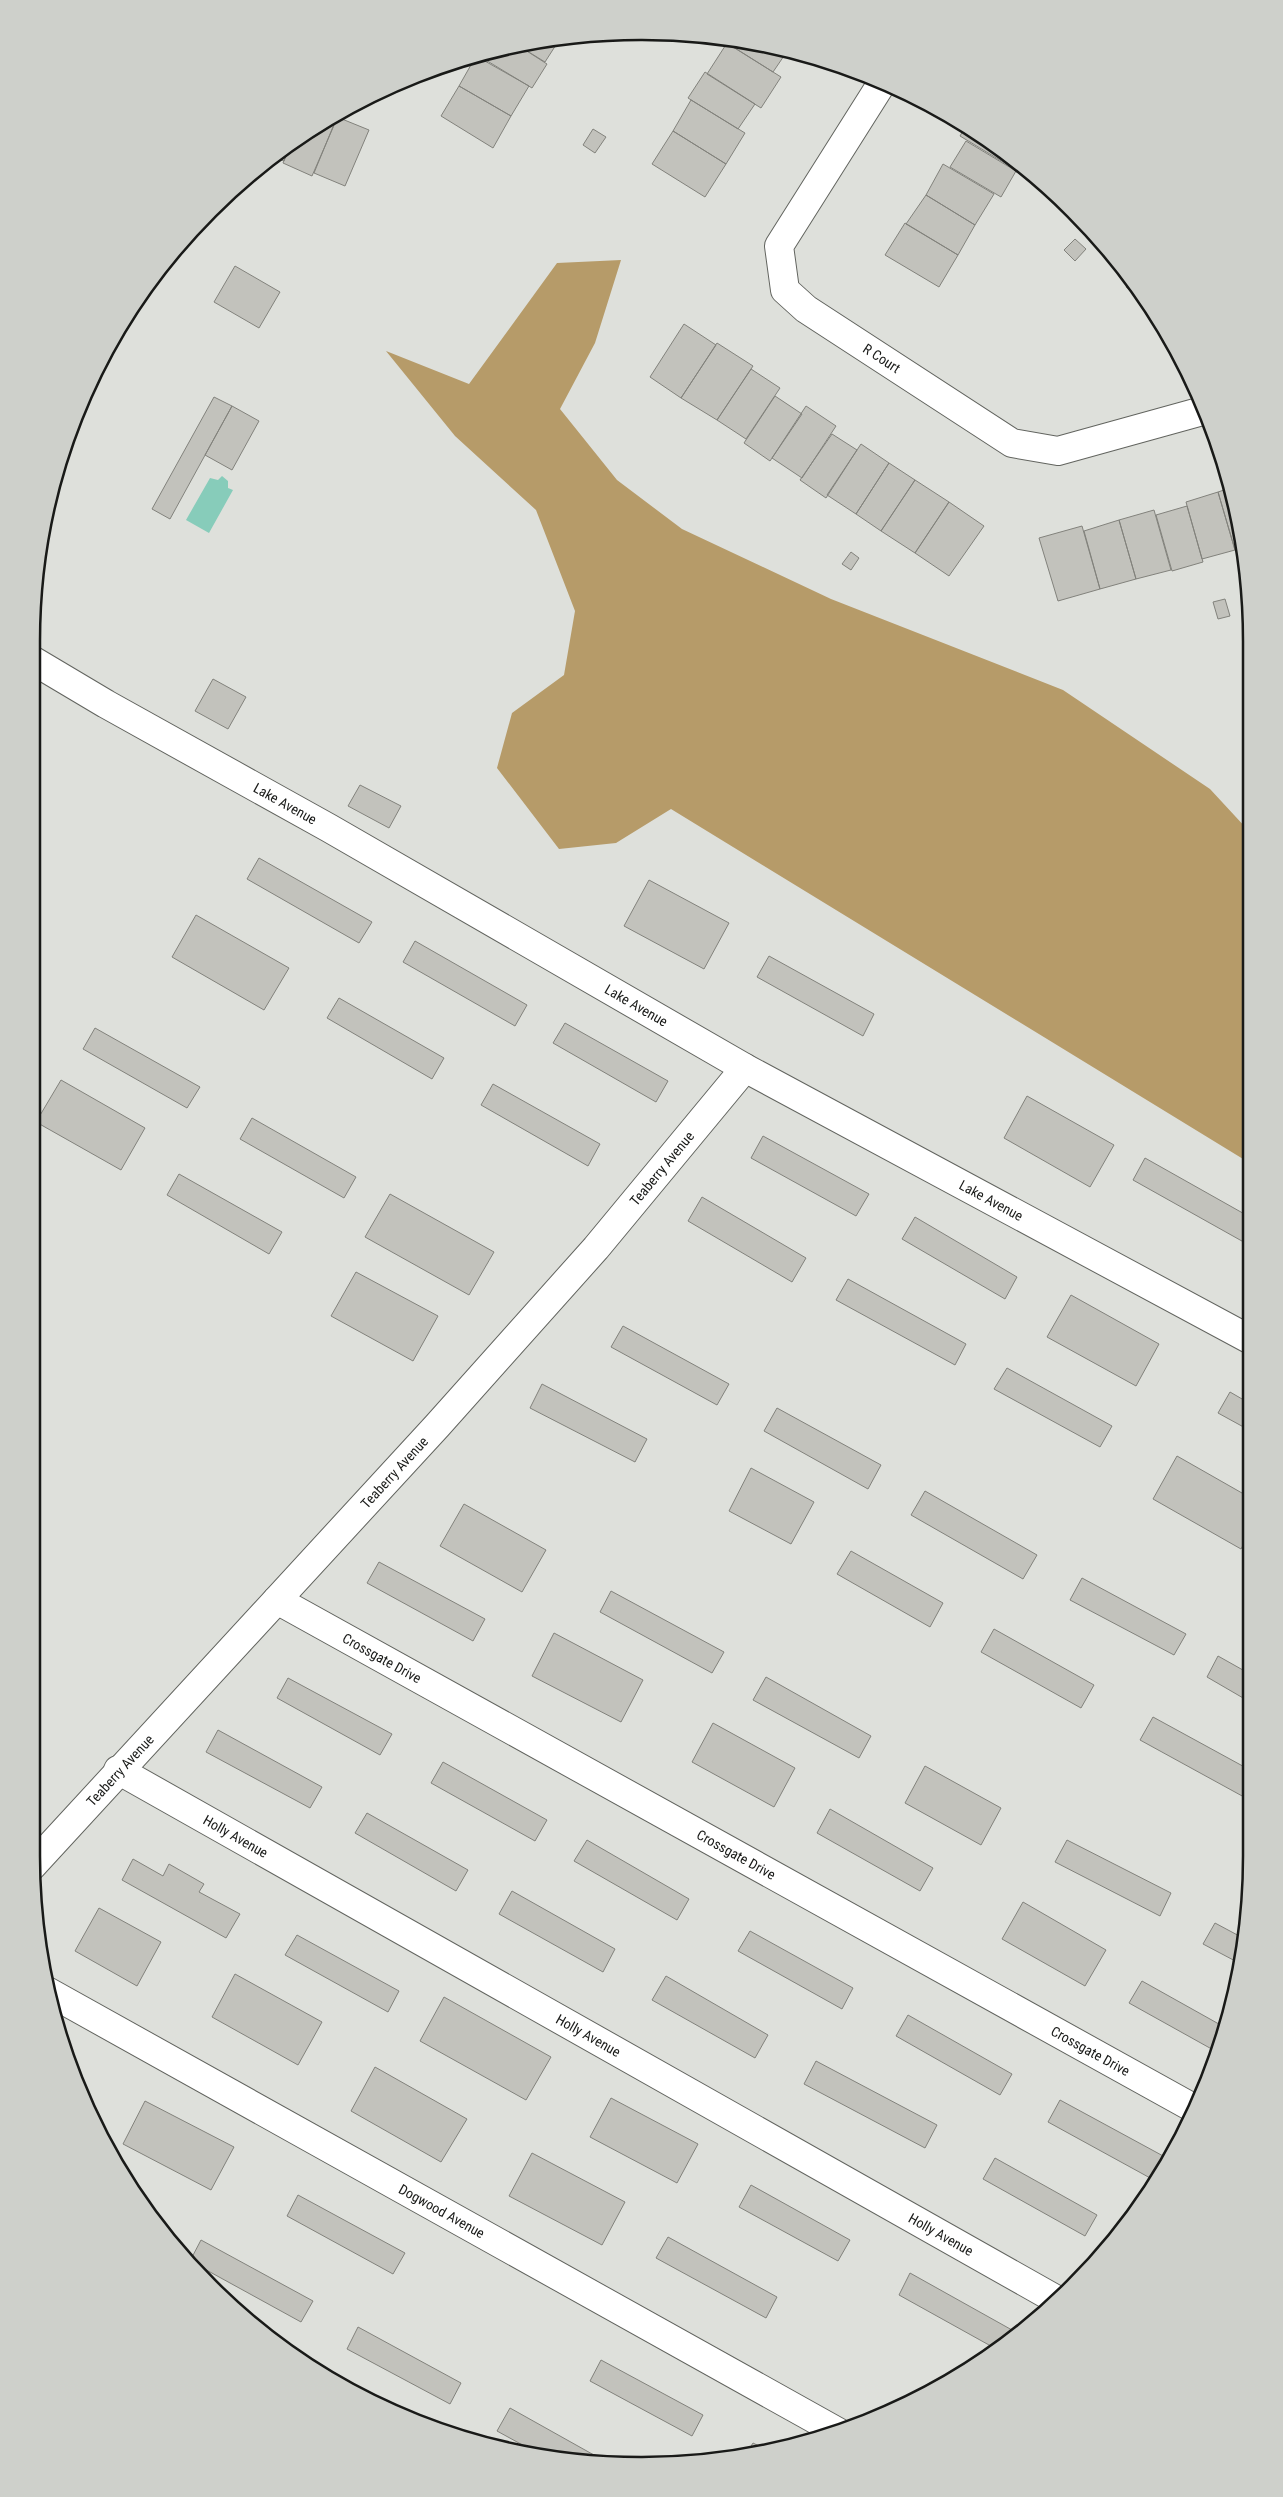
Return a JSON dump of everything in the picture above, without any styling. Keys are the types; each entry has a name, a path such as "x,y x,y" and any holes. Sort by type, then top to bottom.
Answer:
{"street":[{"name":"R Court","path":"878,89 779,246 786,290 806,309 1012,443 1058,451 1198,412"},
{"name":"Lake Avenue","path":"40,665 329,828 745,1068 1243,1335"},
{"name":"Teaberry Avenue","path":"40,1857 118,1770 277,1600 596,1248 745,1068"},
{"name":"Crossgate Drive","path":"277,1600 1188,2105"},
{"name":"Holly Avenue","path":"118,1770 1051,2296"},
{"name":"Dogwood Avenue","path":"57,1997 829,2427"}],"shaded area":[{"path":"621,260 595,343 560,409 617,480 682,529 831,599 1063,690 1210,789 1243,825 1243,1159 671,809 616,843 559,849 497,768 512,713 564,675 575,611 536,510 455,436 386,351 469,384 557,263"},
{"path":"222,476 228,481 228,488 233,490 209,533 186,520 210,478 218,480"}],"building":[{"path":"555,46 545,62 528,51"},
{"path":"725,46 734,48 781,77 761,108 707,74"},
{"path":"734,47 783,57 773,72"},
{"path":"527,51 547,64 532,88 486,60"},
{"path":"484,61 529,86 511,116 459,86 471,65"},
{"path":"705,72 755,104 738,129 688,98"},
{"path":"459,86 511,116 493,148 441,116"},
{"path":"691,100 745,133 726,164 673,131"},
{"path":"343,120 369,130 345,186 314,173 334,125"},
{"path":"334,125 312,176 283,163 286,156"},
{"path":"593,129 606,137 595,153 583,145"},
{"path":"673,131 726,164 705,197 652,164"},
{"path":"962,133 976,141 1012,168 960,136"},
{"path":"966,141 1016,171 1001,197 950,167"},
{"path":"943,164 994,194 975,225 926,195"},
{"path":"926,195 975,225 958,255 906,224"},
{"path":"905,223 958,255 939,287 885,255"},
{"path":"1075,239 1086,249 1075,261 1064,250"},
{"path":"235,266 280,292 259,328 214,302"},
{"path":"684,324 716,345 681,398 650,377"},
{"path":"717,343 753,366 717,420 681,398"},
{"path":"751,369 780,388 746,439 717,420"},
{"path":"775,396 802,414 770,461 744,443"},
{"path":"214,397 232,406 170,519 152,509"},
{"path":"232,406 259,421 232,470 205,455"},
{"path":"806,406 836,426 802,478 772,458"},
{"path":"832,434 857,450 826,498 800,480"},
{"path":"861,444 889,463 856,514 827,495"},
{"path":"889,463 915,480 881,531 856,514"},
{"path":"915,480 949,502 915,553 881,531"},
{"path":"1224,490 1236,550 1235,550 1218,492"},
{"path":"1218,492 1235,550 1202,559 1186,502"},
{"path":"949,502 984,526 949,576 915,553"},
{"path":"1187,506 1203,562 1172,571 1156,515"},
{"path":"1154,510 1171,570 1136,579 1119,520"},
{"path":"1119,520 1136,579 1100,589 1084,531"},
{"path":"1082,526 1100,589 1058,601 1039,538"},
{"path":"851,552 859,558 851,570 842,564"},
{"path":"1225,599 1230,616 1218,619 1213,602"},
{"path":"213,679 246,697 228,729 195,711"},
{"path":"360,785 401,806 389,828 348,806"},
{"path":"259,858 372,922 359,943 247,879"},
{"path":"649,880 729,923 704,969 624,926"},
{"path":"196,915 289,968 264,1010 172,957"},
{"path":"415,941 527,1005 515,1026 403,962"},
{"path":"769,956 874,1014 863,1036 757,977"},
{"path":"339,998 444,1058 432,1079 327,1018"},
{"path":"565,1023 668,1081 656,1102 553,1043"},
{"path":"95,1028 200,1087 187,1108 83,1049"},
{"path":"61,1080 145,1128 121,1170 40,1124 40,1115"},
{"path":"493,1084 600,1144 588,1166 481,1105"},
{"path":"1027,1096 1114,1145 1090,1187 1004,1138"},
{"path":"252,1118 356,1177 344,1198 240,1139"},
{"path":"763,1136 869,1194 856,1216 751,1158"},
{"path":"1145,1158 1243,1213 1243,1242 1133,1180"},
{"path":"179,1174 282,1232 269,1254 167,1195"},
{"path":"390,1194 494,1252 469,1295 365,1237"},
{"path":"702,1197 806,1258 792,1282 688,1221"},
{"path":"915,1217 1017,1277 1005,1299 902,1239"},
{"path":"356,1272 438,1316 413,1361 331,1316"},
{"path":"848,1279 966,1344 955,1365 836,1300"},
{"path":"1071,1295 1159,1344 1136,1386 1047,1337"},
{"path":"623,1326 729,1384 717,1405 611,1347"},
{"path":"1007,1368 1112,1426 1100,1447 994,1389"},
{"path":"542,1384 647,1439 635,1462 530,1408"},
{"path":"1230,1392 1243,1400 1243,1427 1218,1413"},
{"path":"777,1408 881,1465 868,1489 764,1431"},
{"path":"1177,1456 1243,1494 1243,1545 1241,1549 1153,1499"},
{"path":"751,1468 814,1502 791,1544 729,1511"},
{"path":"925,1491 1037,1555 1023,1579 911,1515"},
{"path":"464,1504 546,1550 522,1592 440,1546"},
{"path":"851,1551 943,1603 930,1627 837,1574"},
{"path":"379,1562 485,1619 473,1641 367,1583"},
{"path":"1082,1578 1186,1634 1174,1655 1070,1600"},
{"path":"611,1591 724,1652 712,1673 600,1612"},
{"path":"994,1629 1094,1685 1081,1708 981,1652"},
{"path":"554,1633 643,1680 621,1722 532,1676"},
{"path":"1218,1656 1243,1670 1243,1698 1207,1677"},
{"path":"766,1677 871,1736 859,1758 753,1700"},
{"path":"288,1678 392,1734 380,1755 277,1698"},
{"path":"1153,1717 1243,1766 1243,1796 1140,1740"},
{"path":"713,1723 795,1768 774,1807 692,1762"},
{"path":"218,1730 322,1787 310,1808 206,1752"},
{"path":"443,1762 547,1820 535,1841 431,1783"},
{"path":"925,1766 1001,1808 981,1845 905,1803"},
{"path":"830,1809 933,1868 920,1891 817,1833"},
{"path":"367,1813 468,1870 456,1891 355,1833"},
{"path":"587,1840 689,1899 677,1920 574,1861"},
{"path":"1067,1840 1171,1893 1160,1916 1055,1862"},
{"path":"133,1859 163,1876 169,1864 204,1884 199,1892 240,1914 226,1938 122,1880"},
{"path":"512,1891 615,1949 603,1972 499,1914"},
{"path":"1023,1902 1106,1950 1085,1986 1002,1939"},
{"path":"99,1908 161,1942 137,1986 75,1951"},
{"path":"1215,1923 1238,1935 1233,1960 1203,1944"},
{"path":"750,1931 853,1988 842,2009 738,1951"},
{"path":"297,1935 399,1991 388,2012 285,1955"},
{"path":"235,1974 322,2022 298,2065 212,2017"},
{"path":"666,1976 768,2035 755,2058 652,2000"},
{"path":"1142,1981 1219,2024 1211,2049 1129,2003"},
{"path":"444,1997 551,2057 526,2100 420,2041"},
{"path":"908,2015 1012,2074 1000,2095 896,2036"},
{"path":"816,2061 937,2125 925,2148 804,2084"},
{"path":"375,2067 467,2119 441,2162 351,2111"},
{"path":"611,2098 698,2144 677,2183 590,2137"},
{"path":"1060,2100 1162,2156 1149,2178 1048,2122"},
{"path":"145,2101 234,2147 211,2190 123,2144"},
{"path":"532,2153 625,2202 602,2245 509,2196"},
{"path":"995,2158 1097,2215 1085,2236 983,2179"},
{"path":"751,2185 850,2240 838,2261 739,2207"},
{"path":"298,2195 405,2253 393,2274 287,2216"},
{"path":"668,2237 777,2297 766,2318 656,2258"},
{"path":"201,2240 313,2301 301,2322 205,2269 193,2256"},
{"path":"910,2273 1012,2330 990,2346 899,2295"},
{"path":"358,2327 461,2383 450,2404 347,2349"},
{"path":"601,2360 703,2415 692,2436 590,2381"},
{"path":"510,2408 593,2455 522,2445 497,2431"}]}
